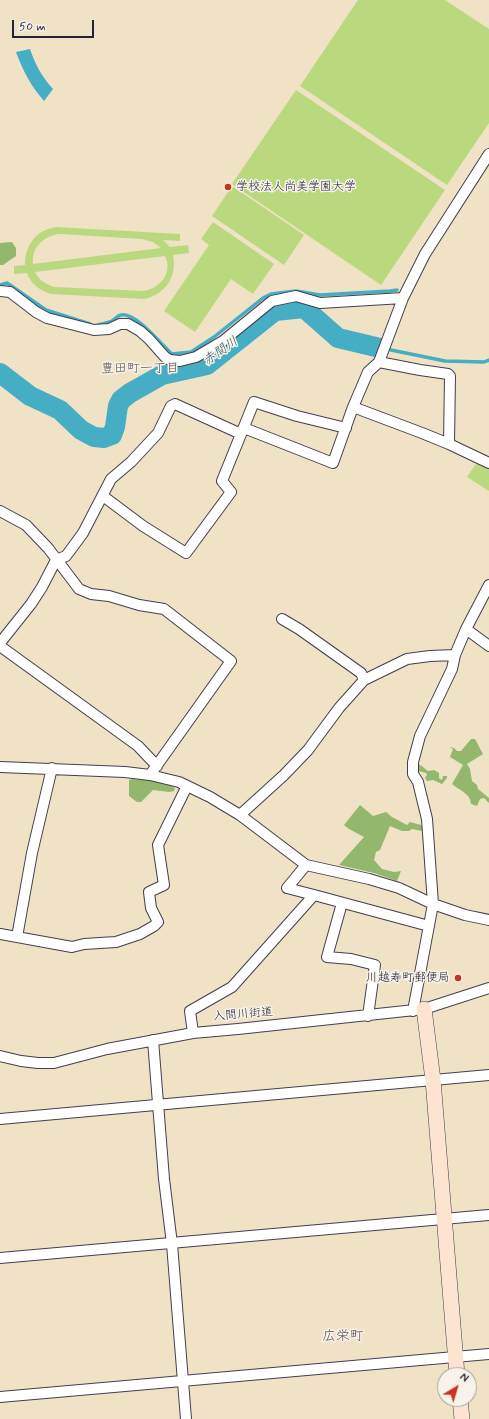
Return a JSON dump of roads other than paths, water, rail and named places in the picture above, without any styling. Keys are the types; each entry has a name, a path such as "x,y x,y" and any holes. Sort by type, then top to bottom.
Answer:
{"street":[{"path":"0,643 31,604 56,560 66,556 83,533 111,479 131,462 158,433 171,406 175,404 243,431 333,463 353,407 368,372 379,362 403,298 425,254 489,154"},
{"path":"0,291 10,292 36,312 47,318 94,330 108,329 120,324 128,324 140,331 149,339 165,357 170,360 180,361 196,357 223,340 272,301 284,297 296,296 320,302 403,298"},
{"path":"379,362 448,374 450,376 449,444"},
{"path":"102,496 143,526 186,553 231,492 222,481 254,402 296,416 346,428"},
{"path":"353,407 487,459"},
{"path":"0,511 26,525 48,548 79,589 91,594 109,596 164,609 231,661 205,695 150,775"},
{"path":"457,1367 433,1080 418,1010 433,904 427,819 418,782 414,774 413,762 420,736 452,669 455,655 466,629 488,590"},
{"path":"282,619 299,629 360,673 364,680"},
{"path":"466,629 489,646"},
{"path":"0,646 138,746 157,766"},
{"path":"240,815 284,775 308,750 339,708 364,680 407,659 455,655"},
{"path":"0,767 125,772 150,775 179,782 210,796 240,815 306,865 376,881 399,888 433,904 465,915 489,920"},
{"path":"17,937 32,853 52,768"},
{"path":"0,934 72,947 84,944 116,942 140,934 154,926 158,922 151,908 150,892 164,886 158,845 187,786"},
{"path":"306,865 287,888 429,926"},
{"path":"193,1033 190,1011 232,988 314,895"},
{"path":"342,903 327,958 351,959 375,965 368,1016"},
{"name":"入間川街道","path":"0,1056 21,1061 54,1063 107,1049 193,1033 418,1010 489,988"},
{"path":"153,1040 164,1179 172,1244 186,1419"},
{"path":"0,1119 489,1075"},
{"path":"0,1258 489,1215"},
{"path":"0,1397 489,1354"},
{"path":"461,1407 462,1419"}],"water":[{"path":"30,49 39,70 53,89 44,101 28,78 16,52"}],"waterway":[{"path":"0,285 7,283 46,310 90,324"},
{"path":"98,325 110,322 118,316 127,315 148,330 172,354 191,352 214,337 263,298 271,294 296,291 320,295 397,290"},
{"name":"赤間川","path":"0,373 30,396 60,410 81,430 94,437 104,438 112,435 115,427 118,406 121,400 130,393 162,375 207,365 275,311 304,308 338,338 380,348"},
{"name":"赤間川","path":"391,350 445,361 484,362 489,360"}],"place":[{"name":"学校法人尚美学園大学","path":"228,187"},
{"name":"川越寿町郵便局","path":"458,978"}],"district":[{"name":"豊田町一丁目","path":"140,369"},
{"name":"広栄町","path":"343,1337"}]}
